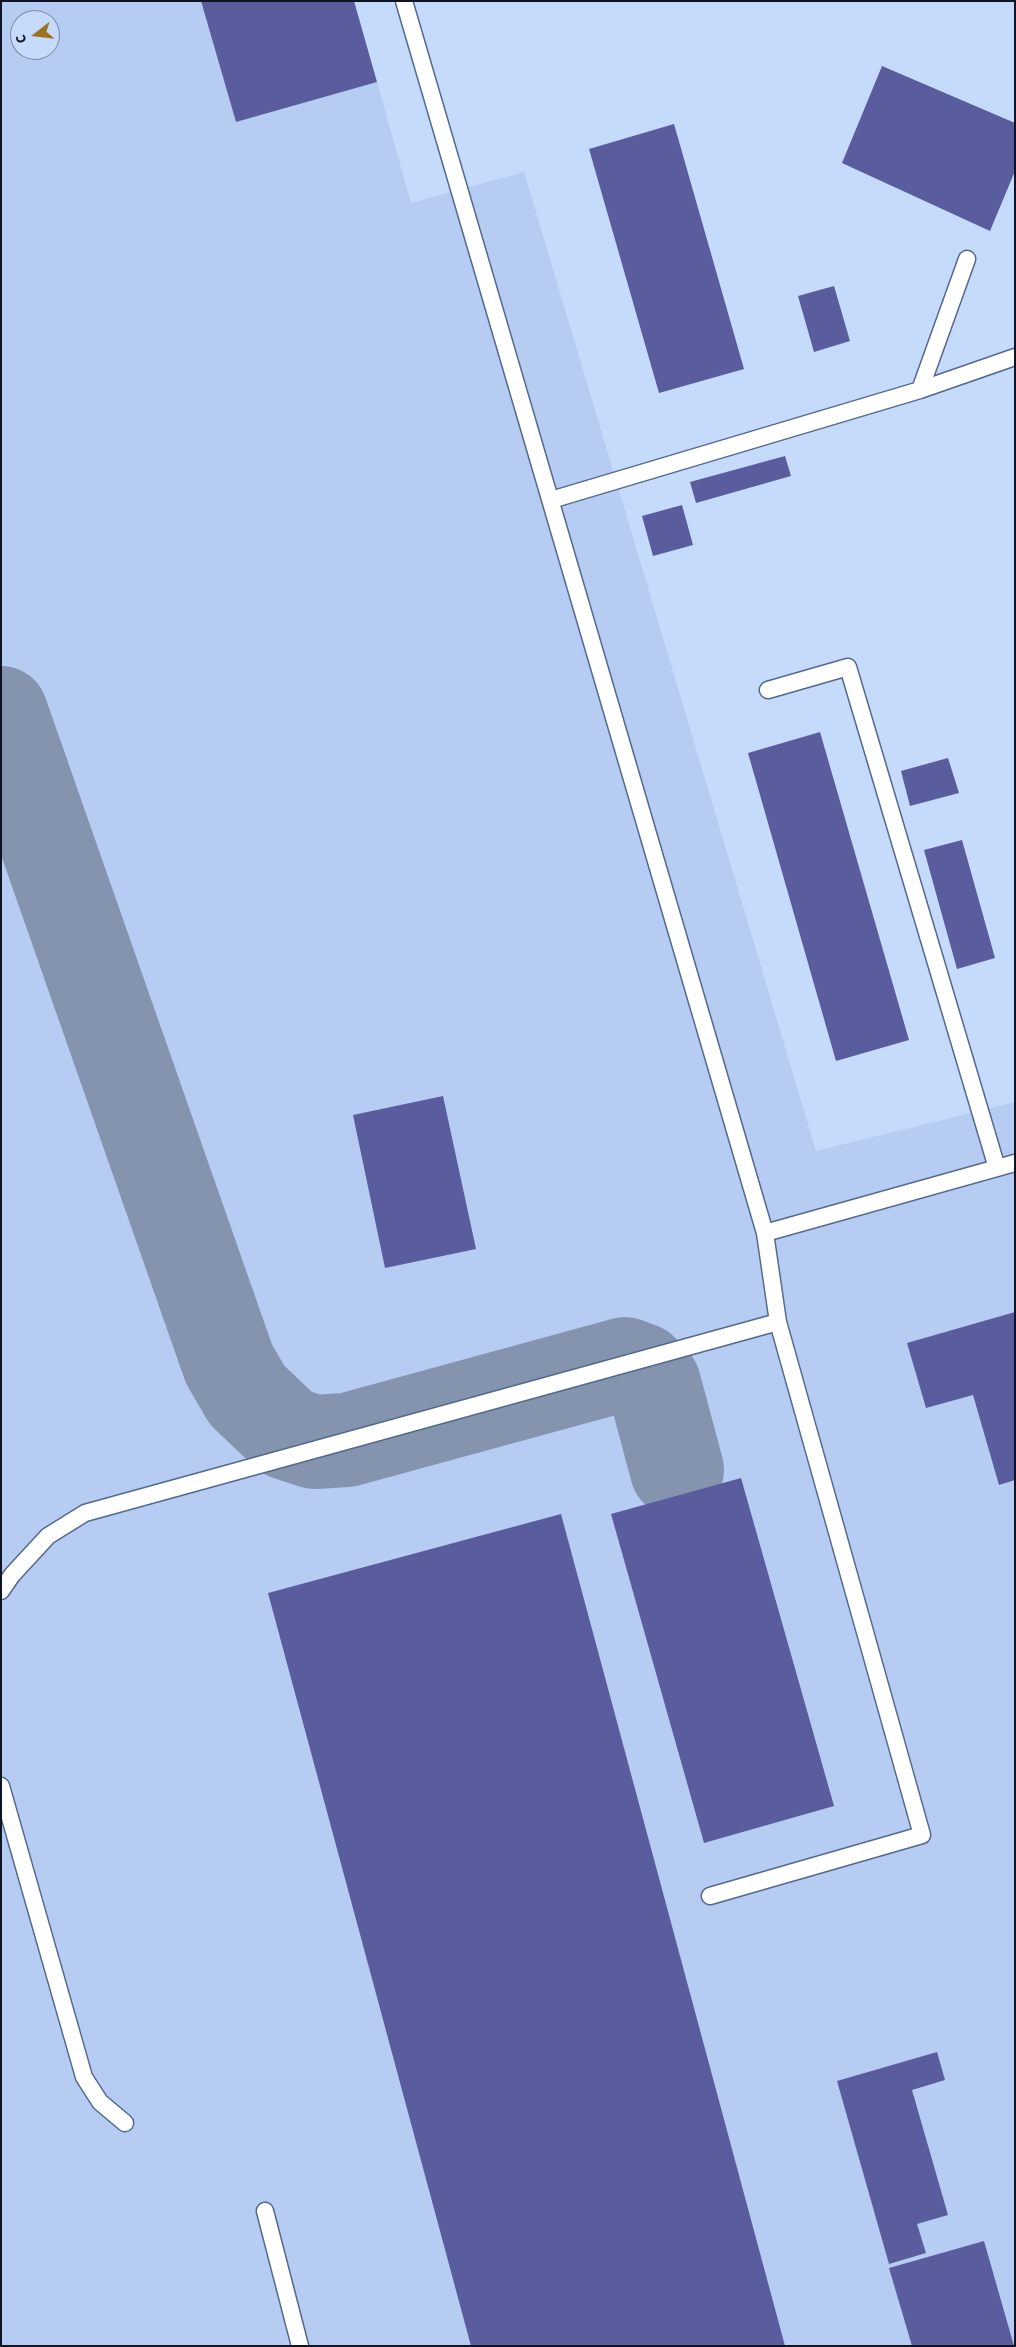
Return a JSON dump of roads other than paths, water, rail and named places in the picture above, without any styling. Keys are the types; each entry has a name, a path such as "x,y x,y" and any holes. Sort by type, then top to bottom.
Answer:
{"lane":[{"path":"404,1 765,1233 778,1322 922,1835 710,1896"},
{"path":"920,390 967,259"},
{"path":"551,500 920,390 1015,357"},
{"path":"768,690 848,667 997,1168"},
{"path":"765,1233 1015,1163"},
{"path":"1,1591 12,1575 48,1536 85,1513 778,1322"},
{"path":"1,1786 84,2078 100,2102 125,2123"},
{"path":"265,2210 300,2346"}]}
